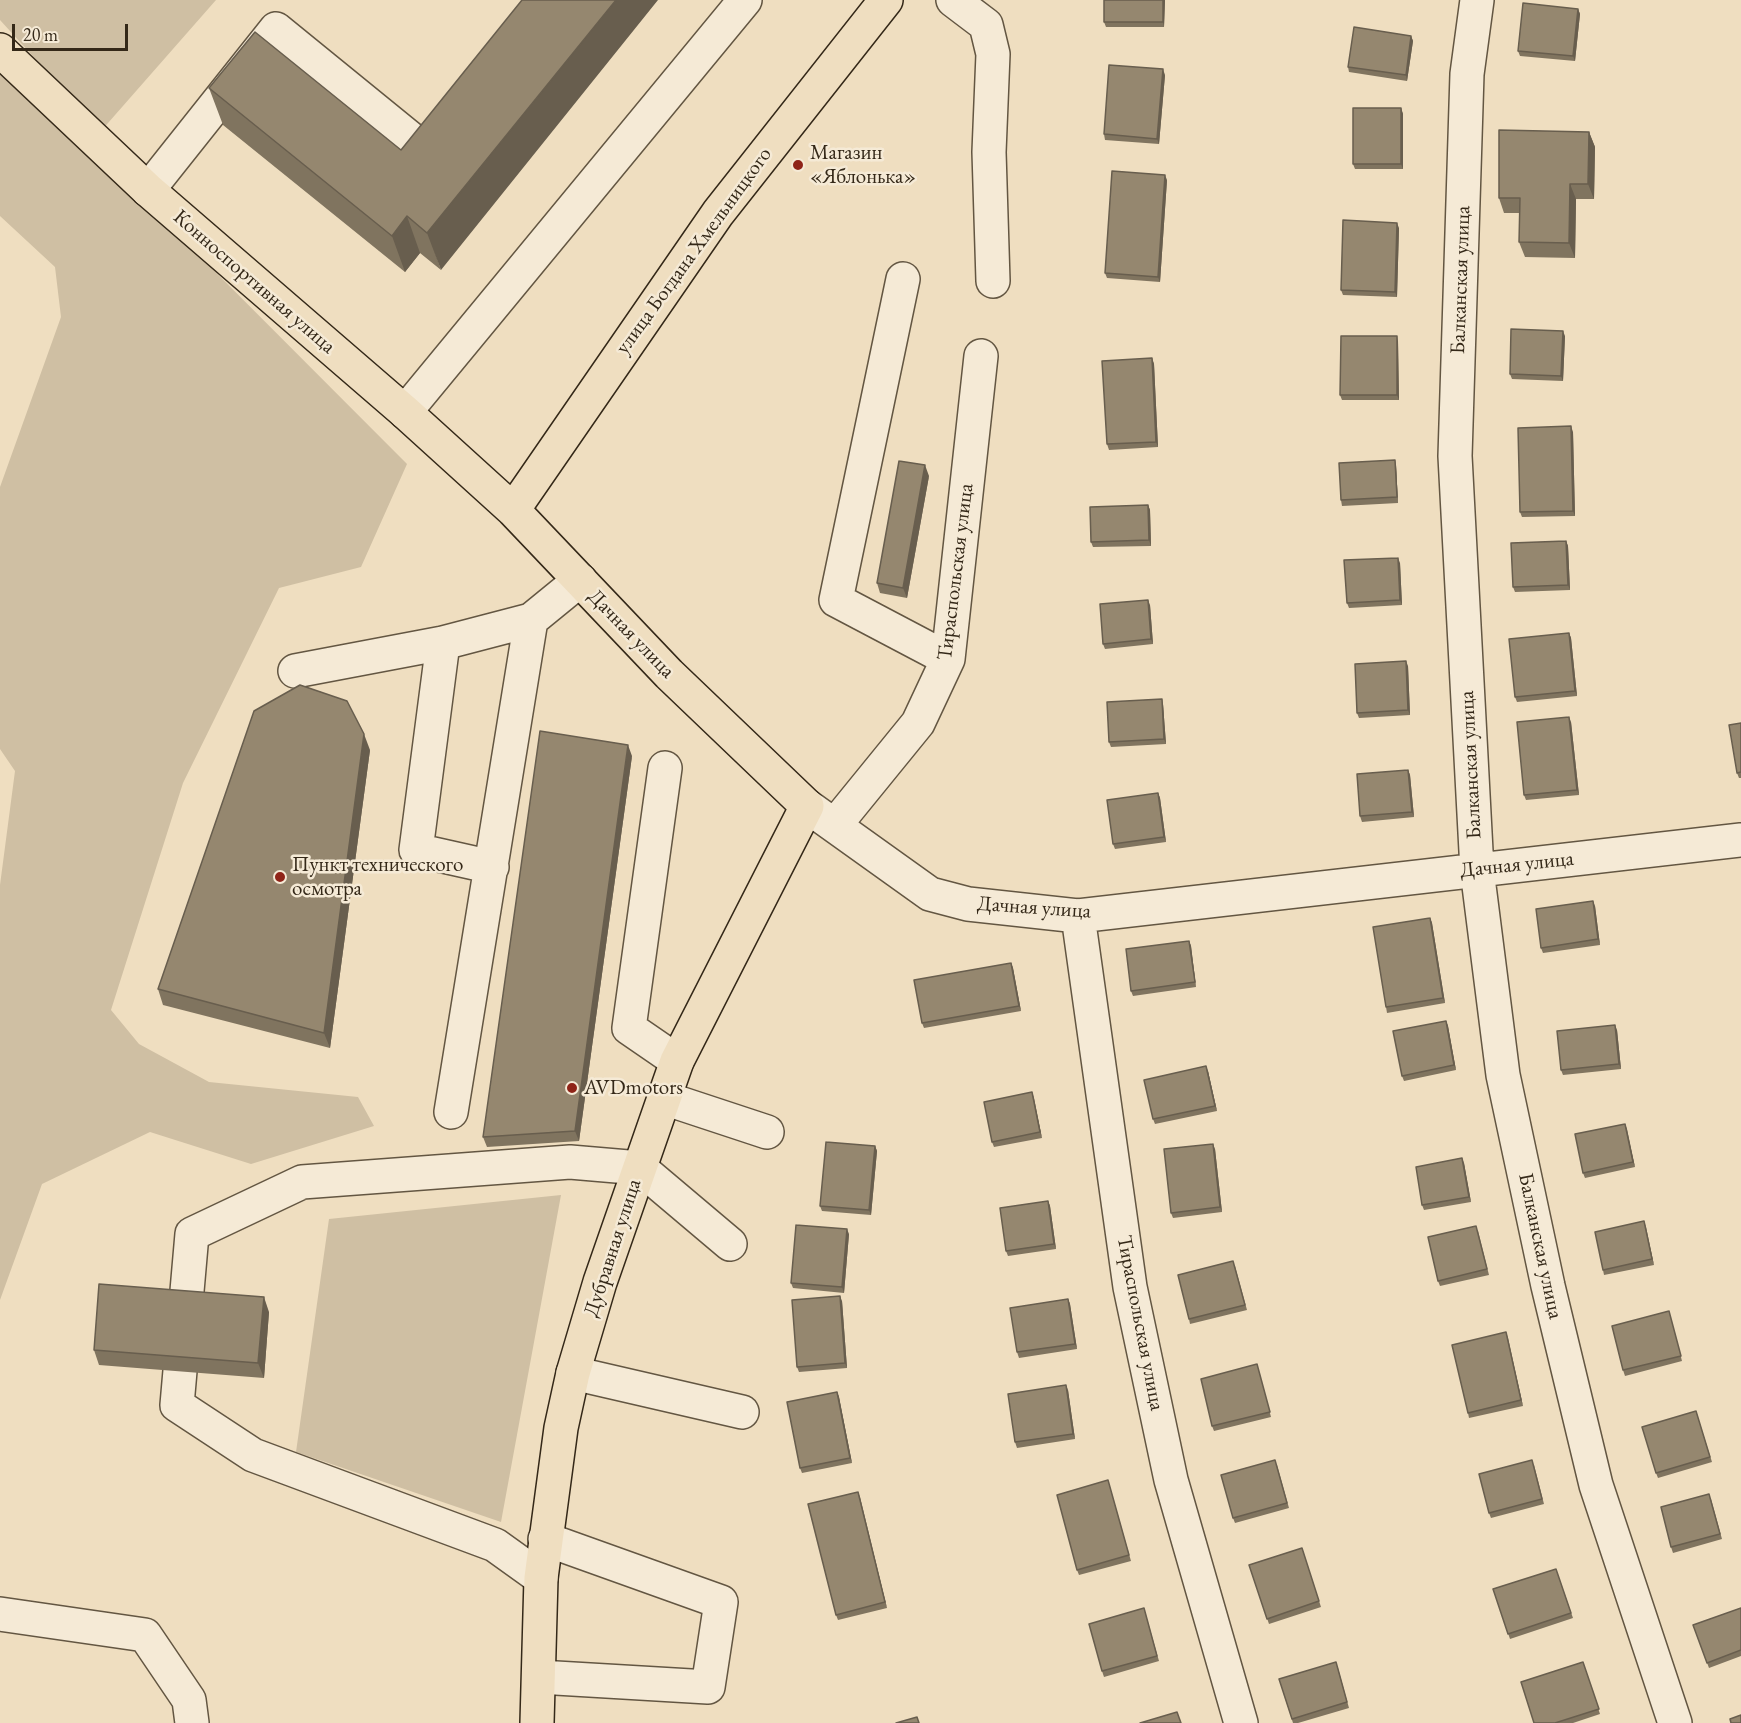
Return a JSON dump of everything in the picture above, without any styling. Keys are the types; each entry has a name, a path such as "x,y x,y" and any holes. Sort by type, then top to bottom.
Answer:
{"main road":[{"name":"улица Богдана Хмельницкого","path":"513,510 718,213 886,0"},
{"name":"Конноспортивная улица","path":"0,50 148,190 405,412 513,510"},
{"name":"Дачная улица","path":"513,510 669,674 807,806"},
{"name":"Дубравная улица","path":"537,1723 541,1578 545,1539 561,1428 573,1373 677,1061 807,806"}],"street":[{"path":"405,412 745,0"},
{"path":"953,0 986,25 993,54 989,152 993,281"},
{"name":"Балканская улица","path":"1477,0 1467,74 1455,456 1476,870 1503,1075 1548,1286 1596,1485 1675,1723"},
{"path":"148,190 276,29 432,156 462,119"},
{"path":"903,279 836,600 948,660"},
{"name":"Тираспольская улица","path":"835,825 918,723 948,660 981,356"},
{"path":"295,671 443,643 531,620 580,580"},
{"path":"451,1113 531,620"},
{"path":"443,643 416,850 492,867"},
{"path":"665,768 629,1029 677,1061"},
{"name":"Дачная улица","path":"807,806 930,894 968,904 1078,916 1741,840"},
{"name":"Тираспольская улица","path":"1078,916 1130,1287 1171,1480 1241,1723"},
{"path":"664,1098 767,1132"},
{"path":"541,1578 495,1545 253,1455 177,1405 192,1234 302,1182 570,1162 640,1168 730,1244"},
{"path":"573,1373 742,1412"},
{"path":"538,1677 708,1688 720,1602 545,1539"},
{"path":"0,1614 145,1635 189,1700 192,1723"}],"shaded area":[{"path":"0,0 216,0 101,131 0,20"},
{"path":"0,56 407,464 361,567 279,588 183,783 111,1010 139,1044 209,1082 358,1097 374,1126 251,1164 150,1132 42,1184 0,1300 0,885 15,771 0,749 0,487 61,317 55,267 0,216"},
{"path":"561,1195 501,1522 296,1452 329,1219"}],"building":[{"path":"522,0 616,0 427,233 407,216 392,236 209,88 255,32 401,150"},
{"path":"1104,0 1163,0 1163,22 1104,22"},
{"path":"1523,3 1578,9 1573,56 1518,51"},
{"path":"1354,27 1411,36 1406,75 1348,67"},
{"path":"1109,65 1163,69 1157,139 1104,134"},
{"path":"1353,108 1401,108 1401,164 1353,164"},
{"path":"1499,130 1589,132 1588,184 1570,184 1569,243 1519,242 1520,198 1499,198"},
{"path":"1112,171 1165,175 1158,277 1105,273"},
{"path":"1343,220 1397,223 1395,292 1341,290"},
{"path":"1511,329 1563,331 1561,376 1510,374"},
{"path":"1341,336 1397,336 1397,395 1340,395"},
{"path":"1152,358 1156,442 1107,444 1102,361"},
{"path":"1571,426 1573,511 1520,512 1518,428"},
{"path":"1395,460 1397,497 1341,500 1339,463"},
{"path":"899,461 925,465 903,588 877,583"},
{"path":"1148,505 1149,540 1091,542 1090,507"},
{"path":"1566,541 1568,585 1513,587 1511,543"},
{"path":"1398,558 1400,600 1347,603 1344,560"},
{"path":"1148,600 1151,639 1103,644 1100,604"},
{"path":"1569,633 1575,691 1515,697 1509,639"},
{"path":"1406,661 1408,710 1357,713 1355,664"},
{"name":"Пункт технического осмотра","path":"300,685 347,701 364,734 324,1033 158,989 254,711"},
{"path":"1162,699 1164,739 1109,742 1107,702"},
{"path":"1569,717 1577,790 1524,795 1517,722"},
{"path":"1741,723 1741,772 1737,773 1729,725"},
{"path":"540,731 628,745 575,1131 483,1137"},
{"path":"1408,770 1412,812 1360,816 1357,774"},
{"path":"1158,793 1164,837 1113,844 1107,800"},
{"path":"1593,901 1598,939 1541,948 1536,909"},
{"path":"1430,918 1443,998 1386,1007 1373,927"},
{"path":"1189,941 1195,982 1131,991 1126,949"},
{"path":"1011,963 1019,1006 922,1023 914,980"},
{"path":"1446,1021 1454,1065 1402,1076 1393,1031"},
{"path":"1615,1025 1619,1064 1561,1070 1557,1031"},
{"path":"1206,1066 1215,1106 1153,1119 1144,1080"},
{"path":"1032,1092 1040,1132 992,1142 984,1102"},
{"path":"1625,1124 1633,1162 1583,1173 1575,1134"},
{"path":"826,1142 875,1146 869,1210 820,1206"},
{"path":"1213,1144 1220,1207 1171,1213 1164,1149"},
{"path":"1462,1158 1469,1197 1422,1205 1416,1167"},
{"path":"1048,1201 1054,1244 1006,1251 1000,1208"},
{"path":"1644,1221 1652,1259 1603,1270 1595,1232"},
{"path":"796,1225 847,1229 842,1287 791,1283"},
{"path":"1476,1226 1487,1269 1438,1281 1428,1237"},
{"path":"1233,1261 1245,1305 1189,1319 1178,1275"},
{"path":"99,1284 264,1297 258,1363 94,1350"},
{"path":"840,1296 845,1363 797,1367 792,1300"},
{"path":"1068,1299 1075,1344 1017,1352 1010,1308"},
{"path":"1669,1311 1681,1356 1623,1370 1612,1326"},
{"path":"1506,1332 1521,1400 1468,1413 1452,1345"},
{"path":"1257,1364 1270,1412 1212,1426 1201,1379"},
{"path":"1066,1385 1073,1434 1015,1442 1008,1394"},
{"path":"837,1392 850,1458 800,1468 787,1402"},
{"path":"1696,1411 1710,1457 1656,1473 1642,1427"},
{"path":"1275,1460 1287,1503 1233,1518 1221,1475"},
{"path":"1532,1460 1542,1499 1489,1513 1479,1474"},
{"path":"1108,1480 1129,1555 1077,1570 1057,1495"},
{"path":"858,1492 885,1602 836,1615 808,1504"},
{"path":"1709,1494 1720,1534 1671,1547 1661,1507"},
{"path":"1302,1548 1319,1601 1267,1619 1249,1565"},
{"path":"1556,1569 1571,1613 1508,1634 1493,1589"},
{"path":"1144,1608 1157,1656 1102,1671 1089,1624"},
{"path":"1741,1608 1741,1650 1707,1663 1693,1625"},
{"path":"1336,1662 1347,1702 1292,1719 1279,1679"},
{"path":"1583,1662 1599,1709 1555,1723 1534,1723 1521,1682"},
{"path":"1177,1712 1181,1723 1140,1723"},
{"path":"1741,1715 1741,1723 1731,1723 1730,1719"},
{"path":"917,1717 919,1723 896,1723"}],"place":[{"name":"Магазин «Яблонька»","path":"798,165"},
{"name":"Пункт технического осмотра","path":"280,877"},
{"name":"AVDmotors","path":"572,1088"}]}
